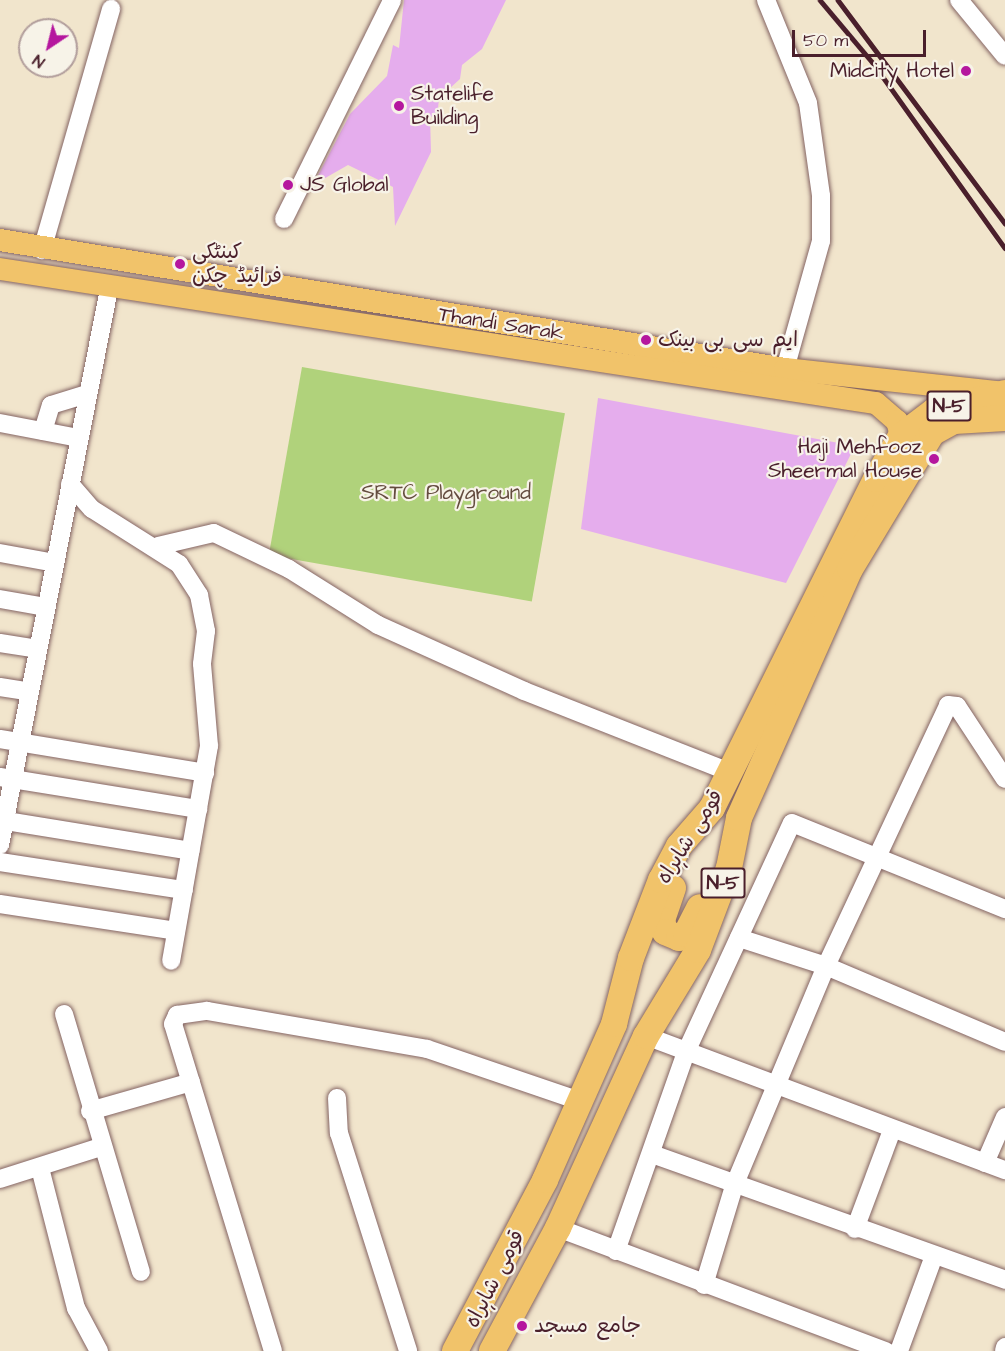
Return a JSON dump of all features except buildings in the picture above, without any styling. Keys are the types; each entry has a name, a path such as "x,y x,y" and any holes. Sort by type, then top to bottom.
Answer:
{"highway":[{"name":"قومی شاہراہ","path":"455,1351 580,1101 614,1024 644,917 679,846 712,808 831,559 901,436 934,411 1005,393"},
{"name":"قومی شاہراہ","path":"492,1351 558,1228 646,1036 698,950 729,868 739,818 850,569 895,489 932,433 954,421 1005,418"},
{"path":"712,808 665,908 665,932 672,937 686,934 695,920 739,818"}],"main road":[{"name":"Thandi Sarak","path":"0,240 42,250 785,369 1005,393"},
{"name":"Thandi Sarak","path":"0,269 109,290 876,403 897,421 901,436"}],"street":[{"path":"284,219 392,0"},
{"path":"766,0 808,103 821,196 821,241 785,369"},
{"path":"959,0 1005,56"},
{"path":"42,250 111,9"},
{"path":"0,845 6,778 20,742 109,290"},
{"path":"43,431 51,405 87,394"},
{"path":"0,423 79,438"},
{"path":"70,484 92,509 158,546 179,564 198,595 206,632 202,664 209,746 171,961"},
{"path":"158,546 214,533 289,569 378,625 524,691 730,772"},
{"path":"0,553 55,563"},
{"path":"0,599 46,607"},
{"path":"0,643 38,649"},
{"path":"0,687 30,692"},
{"path":"704,1285 734,1186 826,966 948,705 957,706 1005,779"},
{"path":"0,739 205,773"},
{"path":"6,778 198,810"},
{"path":"2,821 191,851"},
{"path":"616,1251 686,1052 792,823 874,860 1005,909"},
{"path":"0,862 184,890"},
{"path":"0,904 176,931"},
{"path":"739,938 826,966 1005,1042"},
{"path":"273,1351 173,1024 177,1015 191,1009 467,1059 580,1101"},
{"path":"64,1014 90,1111 141,1272"},
{"path":"646,1036 777,1084 892,1130 1005,1170"},
{"path":"90,1111 191,1082"},
{"path":"337,1098 339,1133 408,1351"},
{"path":"985,1163 1005,1117"},
{"path":"855,1230 892,1130"},
{"path":"0,1179 101,1147"},
{"path":"652,1154 855,1230 1005,1280"},
{"path":"40,1168 76,1308 99,1351"},
{"path":"558,1228 867,1348 886,1351"},
{"path":"899,1351 934,1256"}],"green space":[{"name":"SRTC Playground","path":"302,367 565,413 532,601 269,555"}],"railway":[{"path":"820,0 873,63 1005,248"},
{"path":"838,0 1005,223"}],"place":[{"name":"Midcity Hotel","path":"966,71"},
{"name":"Statelife Building","path":"399,106"},
{"name":"JS Global","path":"288,185"},
{"name":"کینٹکی فرائیڈ چکن","path":"180,264"},
{"name":"ایم سی بی بینک","path":"646,340"},
{"name":"Haji Mehfooz Sheermal House","path":"934,459"},
{"name":"جامع مسجد","path":"522,1326"}]}
